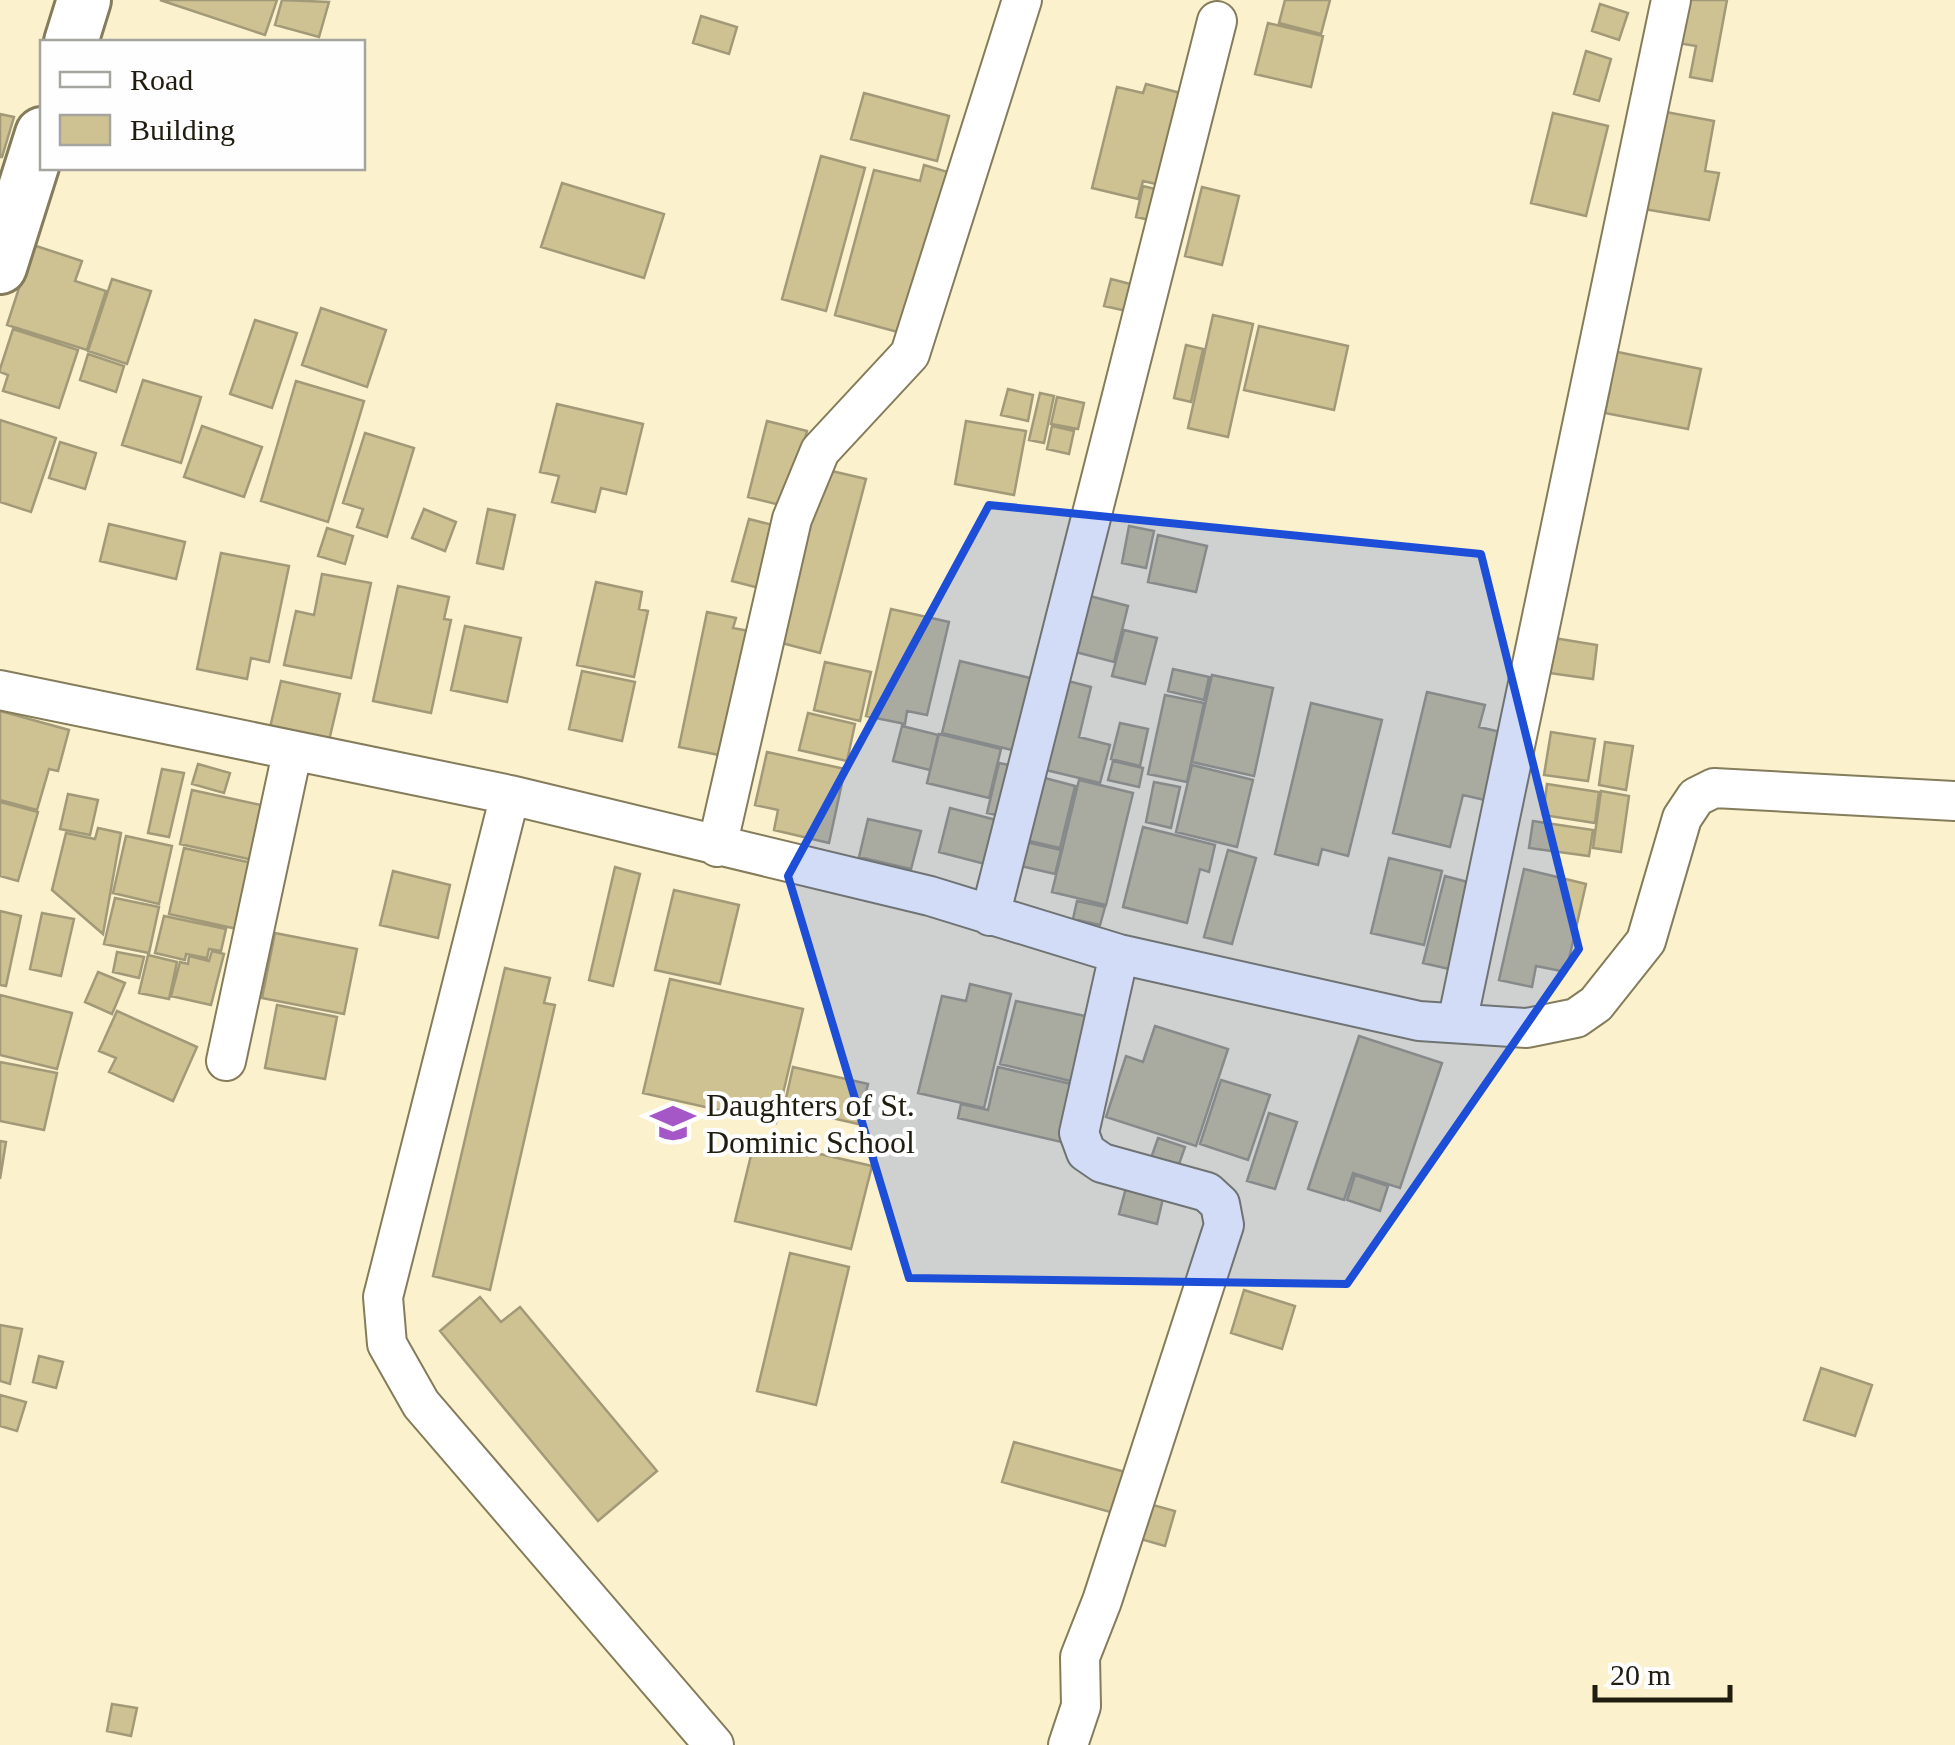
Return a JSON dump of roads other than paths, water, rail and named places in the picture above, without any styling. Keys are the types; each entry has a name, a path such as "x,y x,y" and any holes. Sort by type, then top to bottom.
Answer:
{"street":[{"path":"71,40 84,0"},
{"path":"718,846 792,519 820,451 910,354 1022,0"},
{"path":"1457,1023 1670,0"},
{"path":"990,916 1217,21"},
{"path":"0,267 40,140"},
{"path":"0,690 510,795 930,896 1119,954 1420,1022 1526,1028 1576,1018 1596,1004 1646,941 1682,818 1696,797 1714,788 1955,802"},
{"path":"226,1061 292,753"},
{"path":"510,795 384,1297 387,1344 421,1404 714,1745"},
{"path":"1068,1745 1081,1706 1080,1657 1102,1601 1224,1224 1220,1204 1207,1192 1102,1163 1086,1152 1079,1133 1119,954"}],"place":[{"name":"Daughters of St. Dominic School","path":"673,1123"}]}
